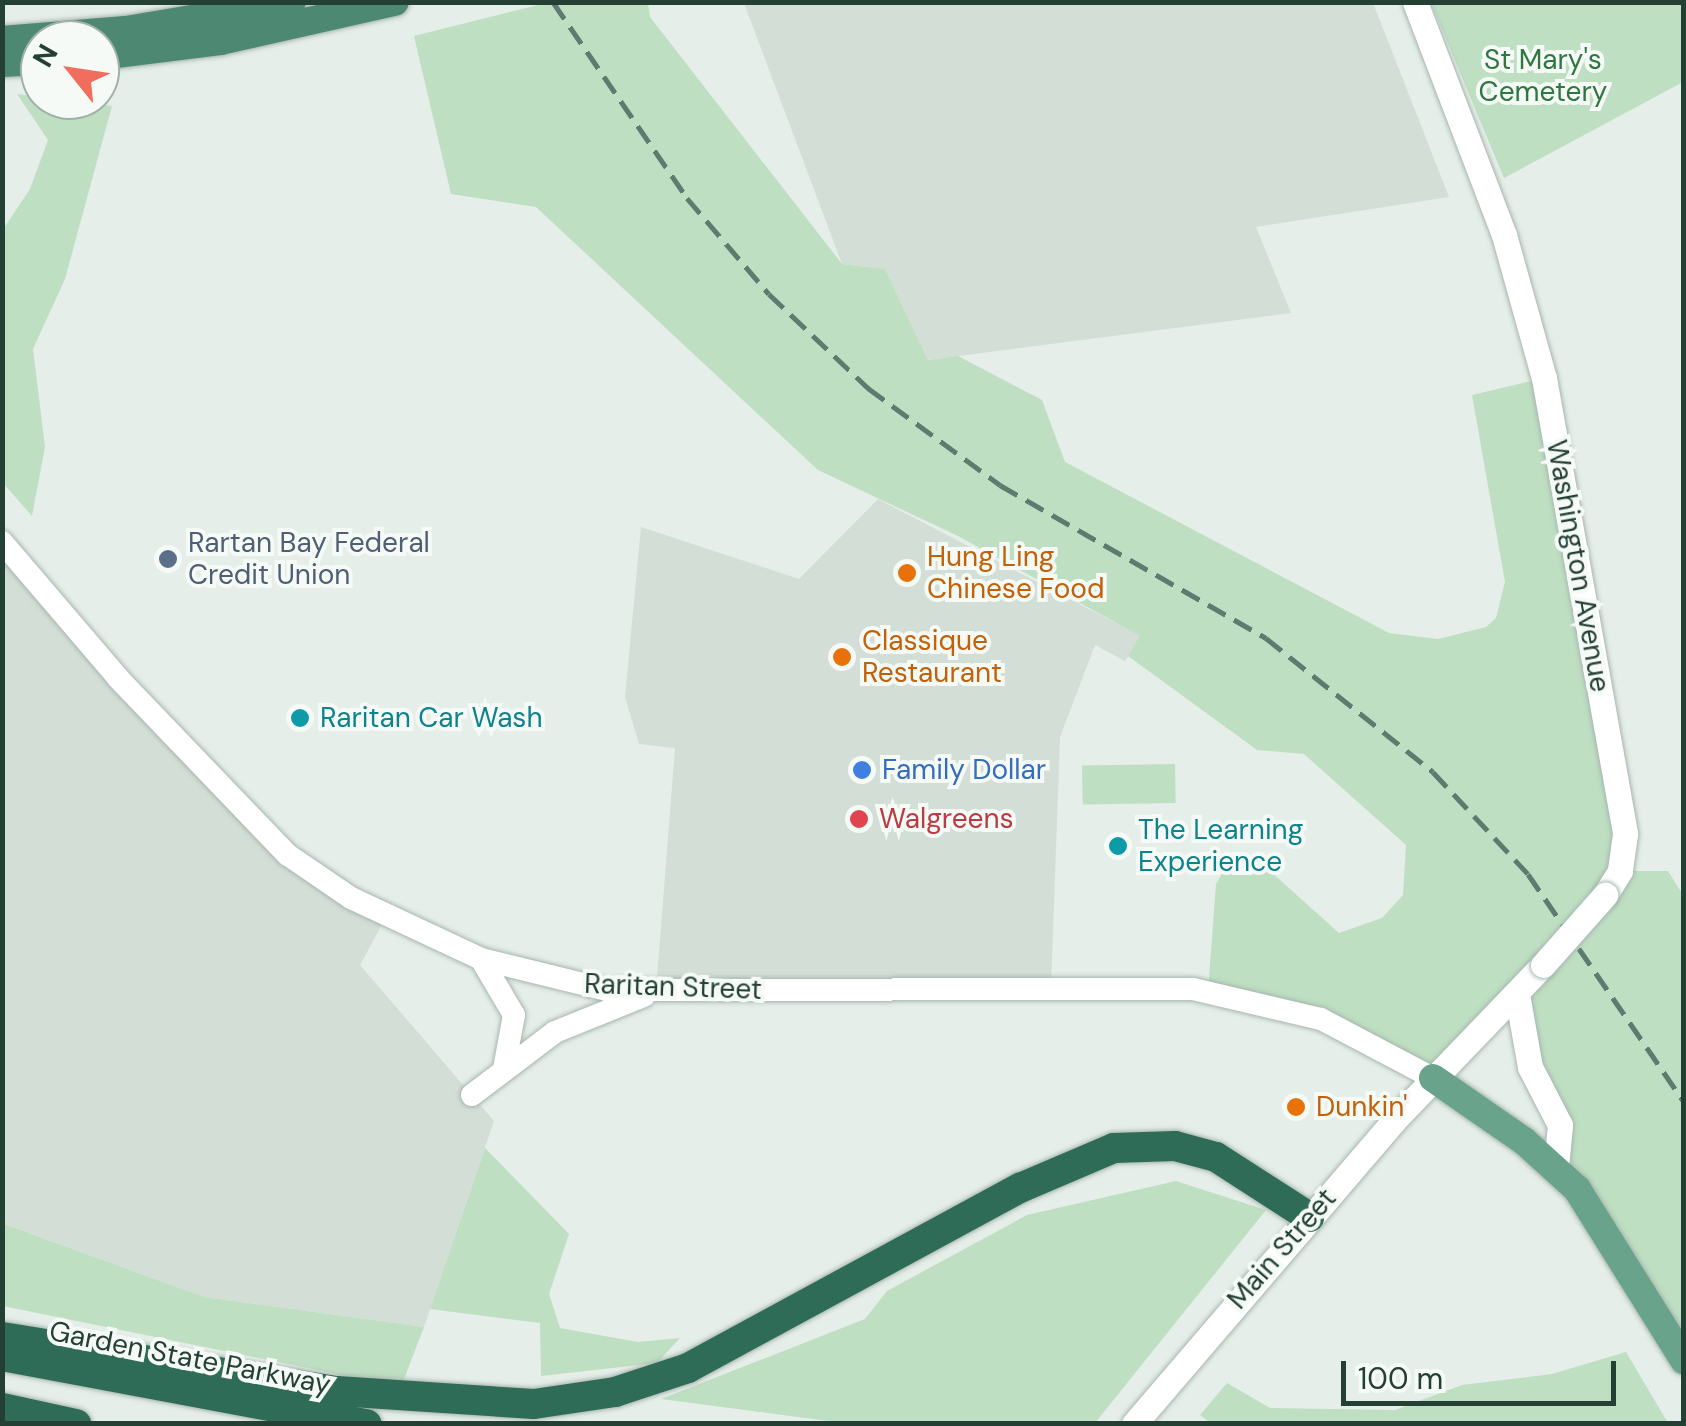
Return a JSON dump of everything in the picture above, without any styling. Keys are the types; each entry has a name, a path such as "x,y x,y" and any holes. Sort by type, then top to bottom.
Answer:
{"highway":[{"path":"2,40 80,36 292,2"},
{"path":"120,54 220,41 395,2"},
{"path":"2,1337 338,1391 534,1404 639,1386 688,1368 1020,1188 1114,1148 1175,1146 1216,1157 1309,1217"},
{"name":"Garden State Parkway","path":"2,1356 367,1424"},
{"path":"2,1408 76,1424"}],"main road":[{"name":"Washington Avenue","path":"1415,2 1504,235 1544,378 1626,834 1620,872 1606,895 1518,994 1433,1078"},
{"path":"1518,994 1530,1067 1560,1125 1556,1167"},
{"path":"1433,1078 1556,1167 1607,1232 1684,1360"},
{"name":"Main Street","path":"1134,1424 1433,1078"}],"street":[{"name":"Raritan Street","path":"2,542 118,678 288,854 350,898 481,959 575,984 656,991 1193,988 1321,1019 1433,1078"},
{"path":"481,959 514,1015 504,1068"},
{"path":"472,1096 504,1068 567,1026 656,991"}],"shaded area":[{"path":"744,3 1373,3 1449,197 1256,227 1291,313 928,360 885,269 842,264"},
{"path":"878,499 1141,636 1125,661 1095,645 1060,737 1051,988 656,991 675,748 639,744 625,697 641,527 799,579"},
{"path":"2,542 243,813 386,917 360,965 494,1121 424,1327 204,1297 3,1223"}],"green space":[{"path":"546,3 648,3 650,17 842,264 885,269 928,360 958,356 1042,400 1065,462 1389,633 1438,639 1486,627 1496,618 1505,582 1472,395 1544,378 1621,871 1668,871 1683,895 1683,1360 1556,1167 1517,995 1433,1078 1380,1046 1208,991 1216,884 1225,868 1241,861 1270,871 1339,933 1382,918 1403,895 1406,845 1304,754 1257,750 1128,656 1140,636 958,536 818,470 536,207 451,194 414,36"},
{"name":"St Mary's Cemetery","path":"1431,3 1683,3 1683,82 1504,178"},
{"path":"35,120 108,120 65,279 33,349 45,447 32,516 3,483 2,231 30,189 48,140"},
{"path":"1175,764 1176,803 1083,805 1082,766"},
{"path":"485,1148 569,1234 549,1294 560,1328 638,1342 680,1338 657,1363 541,1376 540,1323 430,1309"},
{"path":"1176,1181 1266,1210 1095,1423 851,1424 661,1399 865,1319 887,1291 1027,1215"},
{"path":"2,1223 204,1297 424,1327 401,1387 3,1306"},
{"path":"1626,1352 1668,1423 1212,1424 1200,1415 1227,1383 1270,1408 1395,1410 1462,1385 1552,1374"}],"railway":[{"path":"553,2 687,198 769,294 868,388 1000,485 1266,638 1433,772 1528,874 1684,1102"}],"place":[{"name":"Rartan Bay Federal Credit Union","path":"168,559"},
{"name":"Hung Ling Chinese Food","path":"907,573"},
{"name":"Classique Restaurant","path":"842,657"},
{"name":"Raritan Car Wash","path":"300,718"},
{"name":"Family Dollar","path":"862,770"},
{"name":"Walgreens","path":"859,819"},
{"name":"The Learning Experience","path":"1118,846"},
{"name":"Dunkin'","path":"1296,1107"}]}
